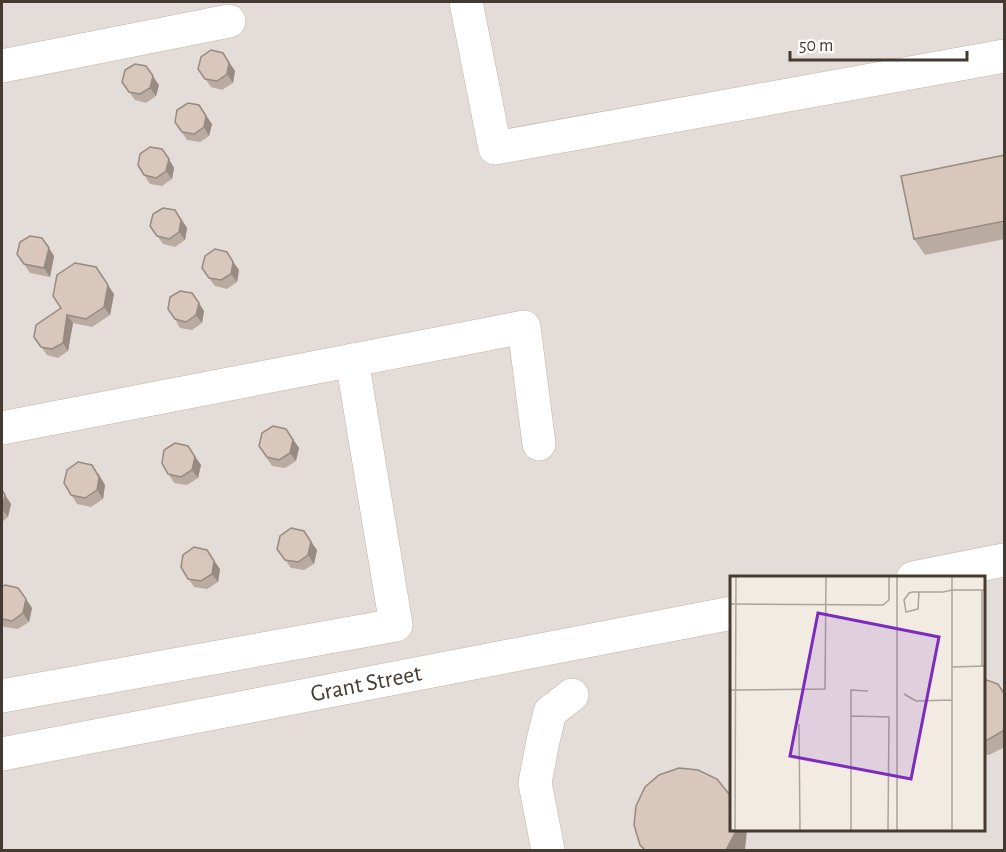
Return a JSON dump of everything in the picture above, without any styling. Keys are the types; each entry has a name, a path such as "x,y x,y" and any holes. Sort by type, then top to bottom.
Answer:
{"street":[{"path":"466,2 495,148 1005,56"},
{"path":"2,66 229,21"},
{"path":"2,429 524,327 539,444"},
{"path":"2,696 396,625 352,360"},
{"path":"923,576 1005,560"},
{"name":"Grant Street","path":"2,754 730,613"},
{"path":"548,850 535,783 550,712 572,695"}],"shaded area":[{"path":"2,2 1004,2 1004,850 2,850"}],"building":[{"path":"211,50 223,53 229,63 227,74 217,81 205,79 198,69 201,57"},
{"path":"135,64 146,66 153,76 150,88 140,94 129,92 122,82 125,70"},
{"path":"188,103 199,105 206,116 204,127 194,134 182,132 175,122 177,110"},
{"path":"150,147 162,149 169,159 166,171 156,178 144,175 138,165 140,154"},
{"path":"1005,155 1005,221 914,239 901,176"},
{"path":"163,208 175,210 181,220 179,232 169,239 157,236 150,226 153,214"},
{"path":"30,236 42,238 49,248 44,268 24,264 17,254 20,242"},
{"path":"215,249 227,252 233,262 231,274 221,280 209,278 202,268 205,256"},
{"path":"75,263 96,267 108,285 104,307 86,319 67,315 63,343 52,349 41,347 34,337 36,325 61,308 53,296 57,275"},
{"path":"180,291 192,293 199,303 196,315 186,322 175,319 168,309 170,297"},
{"path":"273,426 286,429 293,440 290,453 279,460 267,457 259,446 262,433"},
{"path":"175,443 188,446 195,457 192,470 181,477 168,474 162,463 164,450"},
{"path":"78,462 92,465 99,477 97,490 85,498 71,495 64,483 67,470"},
{"path":"2,490 5,495 2,510"},
{"path":"291,528 304,531 311,542 308,555 298,562 285,560 277,549 280,536"},
{"path":"194,547 207,550 214,561 212,574 201,581 188,579 181,567 183,555"},
{"path":"5,585 18,588 26,599 23,613 12,621 2,619 2,587"},
{"path":"985,679 998,684 1005,695 1003,731 985,741"},
{"path":"679,768 698,770 717,779 730,796 730,831 735,831 726,850 645,850 640,845 634,825 636,806 645,787 659,775"}]}
